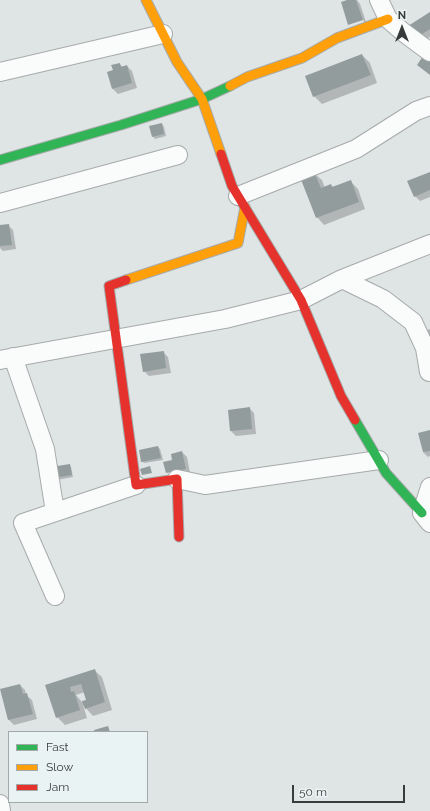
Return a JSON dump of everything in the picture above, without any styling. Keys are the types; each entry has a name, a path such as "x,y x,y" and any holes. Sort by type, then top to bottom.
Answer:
{"street":[{"path":"146,0 177,62 202,99 232,186 301,300 341,396 386,473 426,518"},
{"path":"379,0 388,19 430,52"},
{"path":"0,160 121,125 202,99 247,77 302,58 337,38 388,19"},
{"path":"0,72 163,34"},
{"path":"241,202 356,149 416,111 430,106"},
{"path":"0,203 178,155"},
{"path":"136,485 109,286 238,243 241,202"},
{"path":"55,512 45,449 6,359 225,319 301,300 342,280 430,244"},
{"path":"342,280 382,299 413,322 425,348 430,372"},
{"path":"55,596 23,523 136,485 177,479 205,485 379,460"},
{"path":"177,479 179,536"},
{"path":"426,518 430,487"},
{"path":"0,804 1,811"}],"building":[{"path":"356,0 363,20 348,25 341,2"},
{"path":"430,12 430,29 416,38 408,26"},
{"path":"362,54 371,75 313,97 305,76"},
{"path":"423,56 430,61 430,75 417,65"},
{"path":"120,63 121,67 127,65 132,83 112,89 107,72 113,70 111,65"},
{"path":"162,123 164,134 152,137 149,126"},
{"path":"314,172 321,188 331,184 332,187 351,180 359,202 316,218 300,177"},
{"path":"430,172 430,190 414,197 407,181"},
{"path":"9,224 12,245 0,246 0,225"},
{"path":"164,351 166,368 143,372 140,354"},
{"path":"250,407 252,429 230,431 228,410"},
{"path":"430,430 430,451 423,452 418,433"},
{"path":"158,446 161,458 141,462 139,450"},
{"path":"182,451 186,469 166,473 163,462 172,460 171,454"},
{"path":"70,464 72,475 54,478 51,467"},
{"path":"150,466 152,473 142,475 140,469"},
{"path":"95,669 105,702 85,709 82,701 86,700 81,684 70,687 71,692 74,691 80,710 56,718 45,685"},
{"path":"20,684 23,694 27,693 33,714 8,720 0,689"},
{"path":"108,726 110,731 94,731"}],"traffic: fast":[{"path":"0,160 121,125 202,99 230,86"},
{"path":"355,420 386,473 422,513"}],"traffic: slow":[{"path":"146,0 177,62 202,99 221,154"},
{"path":"230,86 247,77 302,58 337,38 388,19"},
{"path":"126,280 238,243 245,207"}],"traffic: jam":[{"path":"221,154 232,186 301,300 341,396 355,420"},
{"path":"126,280 109,286 136,485 177,479 179,537"}]}
